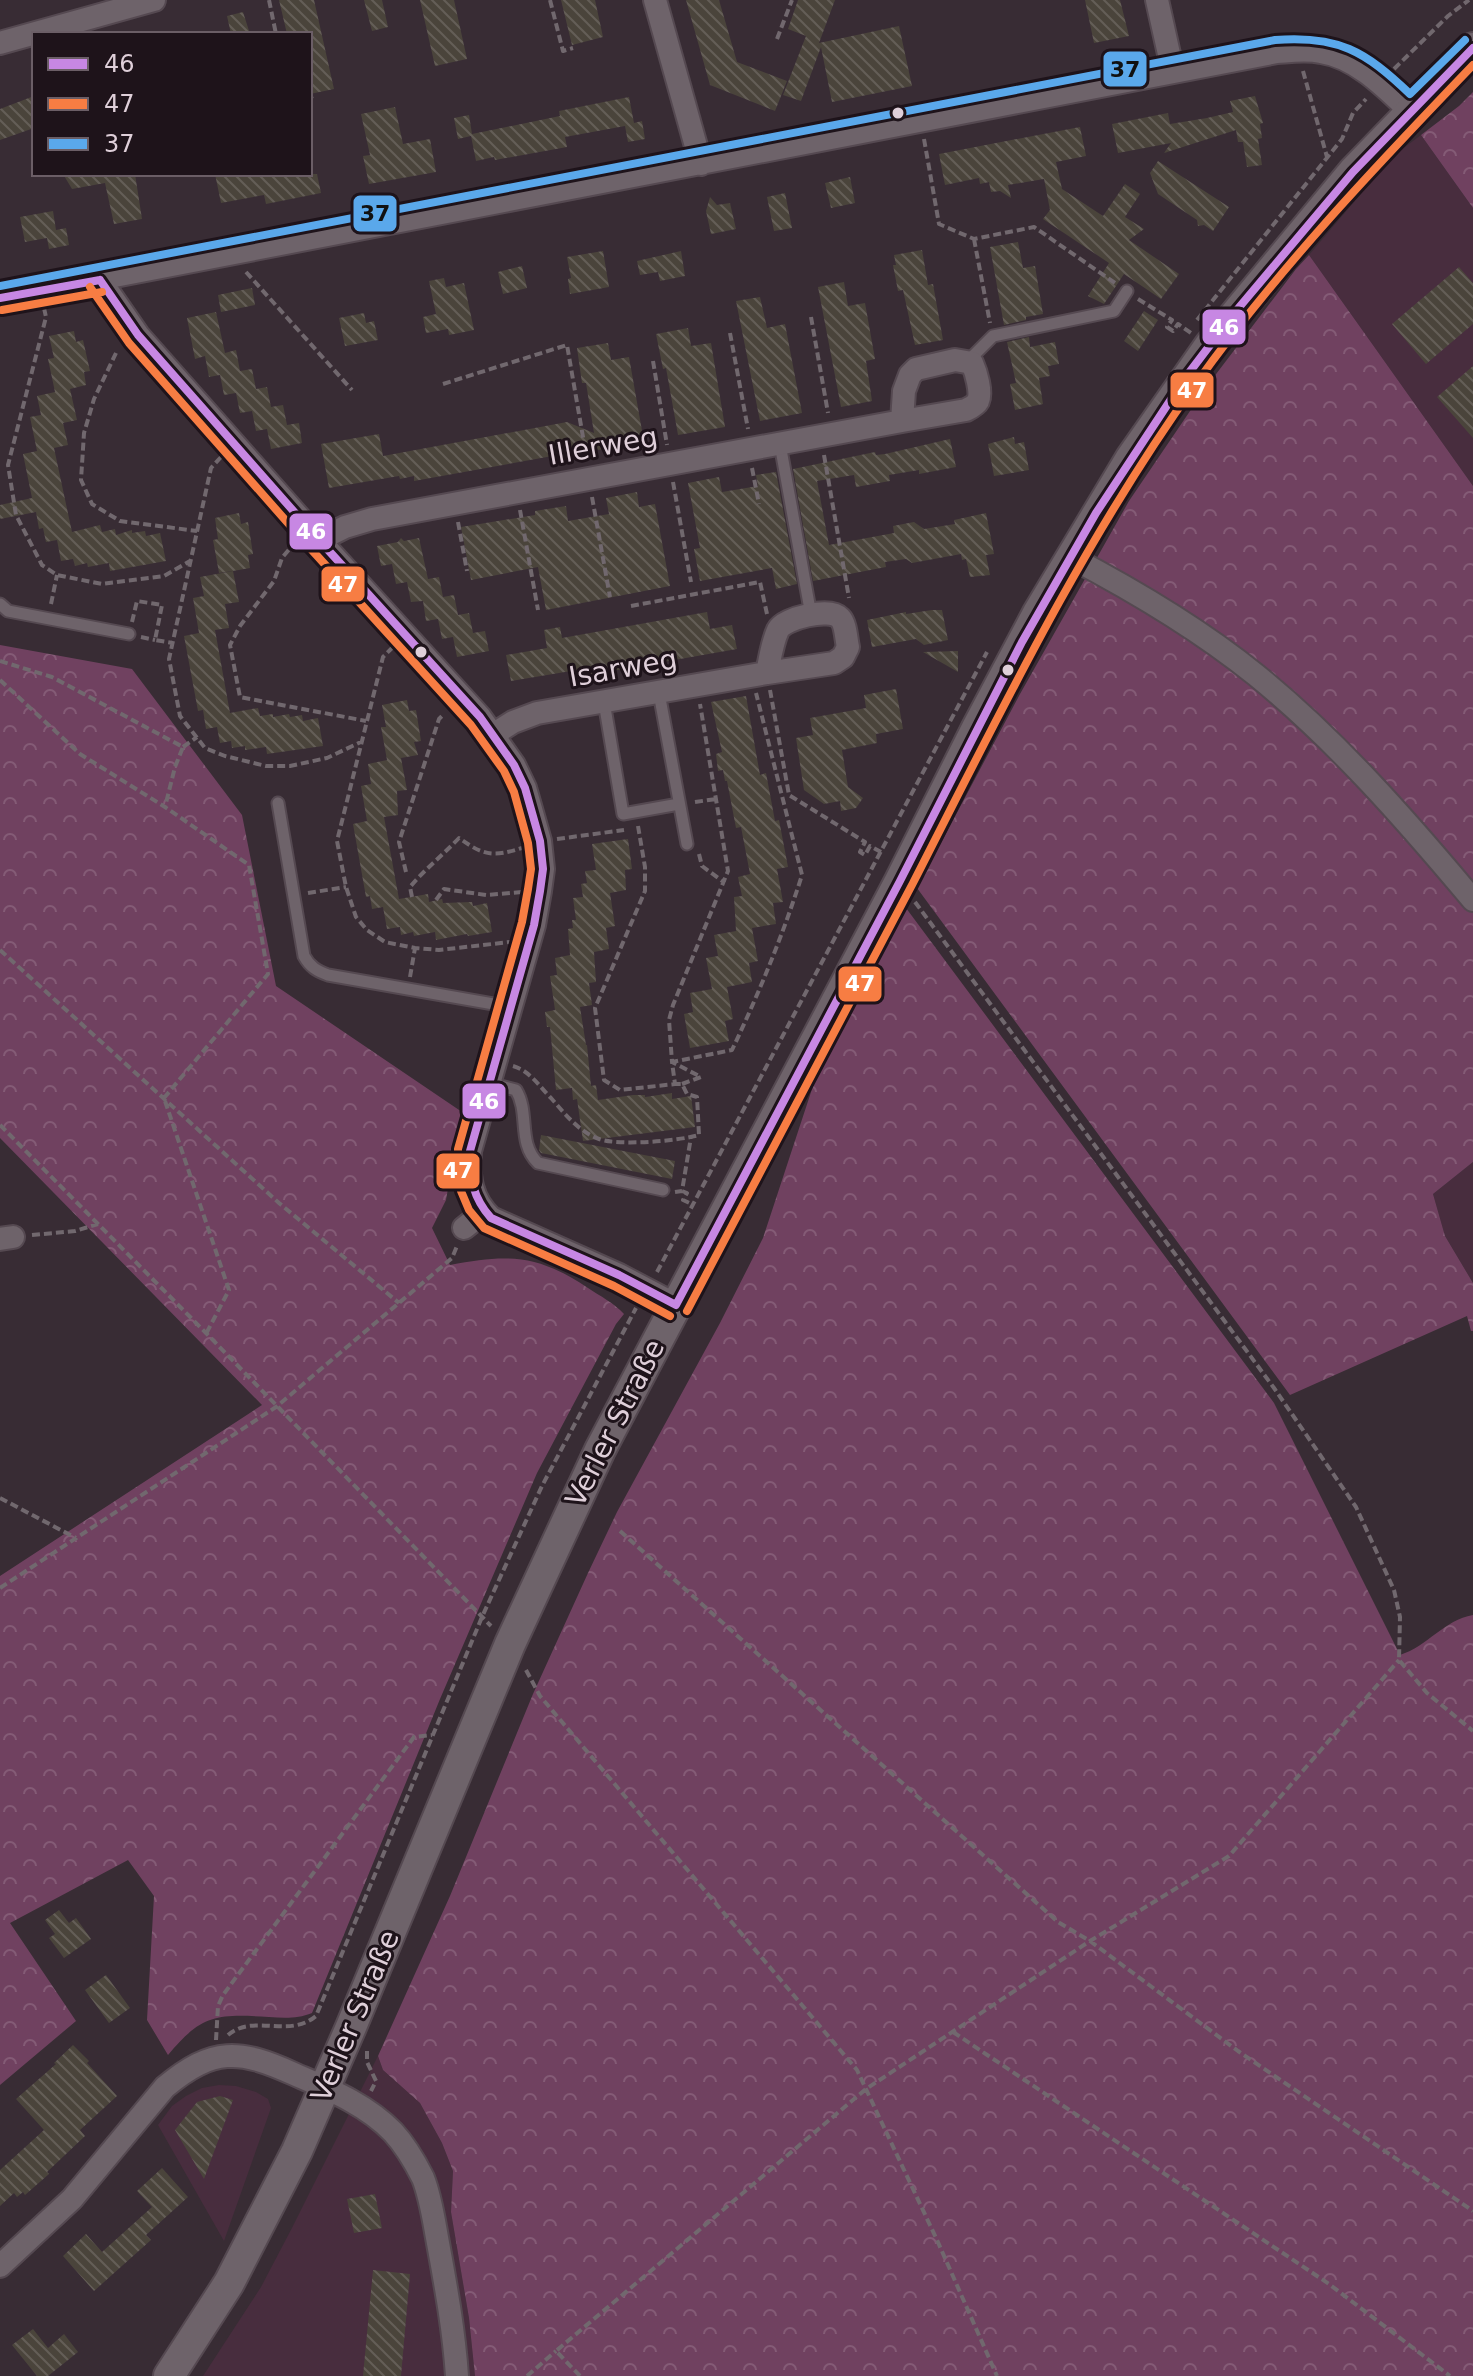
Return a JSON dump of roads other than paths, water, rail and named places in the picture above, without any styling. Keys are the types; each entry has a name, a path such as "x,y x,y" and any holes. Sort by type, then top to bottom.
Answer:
{"main road":[{"name":"Verler Straße","path":"169,2376 229,2283 297,2151 532,1592 614,1422 900,881 1022,642 1131,458 1210,345 1353,172 1473,48"}],"street":[{"path":"39,32 154,0"},
{"path":"655,0 701,164"},
{"path":"1157,0 1173,72"},
{"path":"0,43 32,34"},
{"path":"0,298 1277,52 1323,52 1342,58 1381,83 1410,111"},
{"path":"100,280 138,335 494,734 514,765 525,788 540,841 543,869 527,947 470,1151 468,1175 474,1195 484,1212 504,1225 619,1275 676,1305"},
{"path":"902,421 904,391 916,369 955,360 968,361"},
{"name":"Illerweg","path":"319,540 345,527 372,519 966,410 978,401 975,368 968,361"},
{"path":"1070,557 1168,613 1257,676 1352,763 1404,817 1473,900"},
{"name":"Isarweg","path":"494,734 513,722 537,713 697,686 761,681 834,663 843,657 848,647 843,620 836,614 826,612 811,615"},
{"path":"761,681 778,628 786,621 811,615"},
{"path":"464,1228 484,1212"},
{"path":"0,2266 72,2199 165,2087 183,2072 215,2057 231,2055 258,2059 362,2107 393,2132 415,2163 424,2181 442,2262 457,2376"}],"lane":[{"path":"968,361 993,336 1114,311 1127,291"},
{"path":"780,444 811,615"},
{"path":"0,604 8,611 129,634"},
{"path":"659,693 687,844"},
{"path":"604,702 623,814 679,804"},
{"path":"278,803 304,956 317,972 511,1007"},
{"path":"492,1072 516,1090 522,1100 524,1137 530,1156 538,1163 663,1190"}]}
